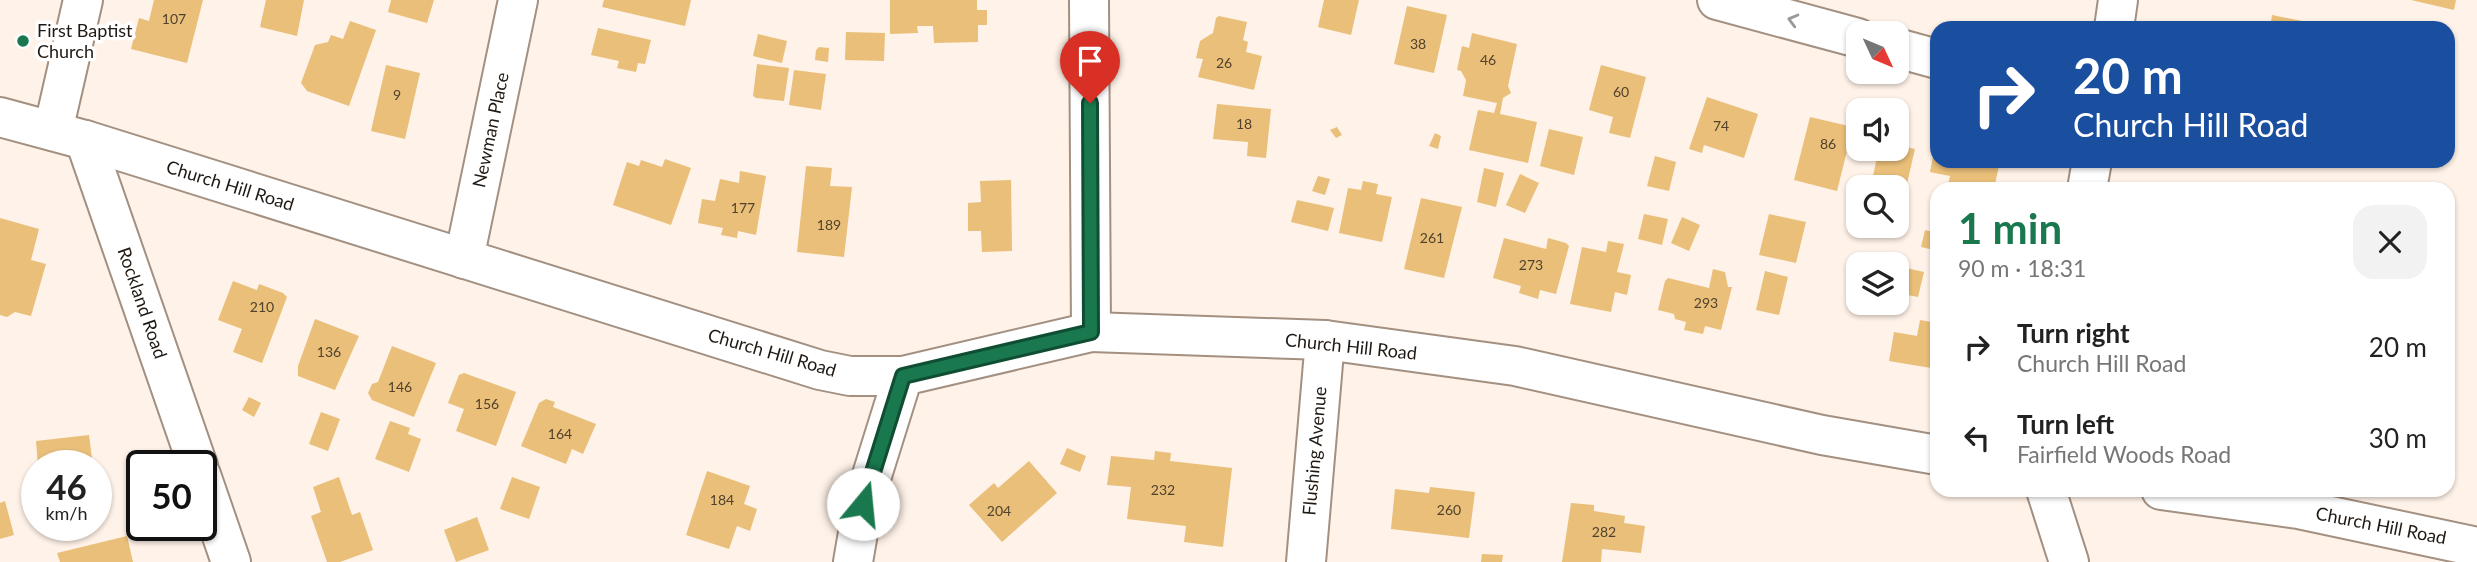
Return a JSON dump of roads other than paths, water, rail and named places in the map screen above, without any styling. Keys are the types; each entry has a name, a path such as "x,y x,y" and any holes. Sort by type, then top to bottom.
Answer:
{"street":[{"path":"69,135 83,0"},
{"name":"Newman Place","path":"464,259 518,0"},
{"path":"1089,0 1091,332"},
{"path":"1717,0 1846,35"},
{"path":"2115,21 2118,0"},
{"path":"1909,51 1930,57"},
{"name":"Church Hill Road","path":"0,117 69,135 820,370 850,376 903,376 1091,332 1325,340 1515,366 1822,435 1930,454"},
{"name":"Rockland Road","path":"69,135 192,450"},
{"name":"Flushing Avenue","path":"1306,562 1325,340"},
{"path":"853,562 863,504 903,376"},
{"path":"2048,497 2069,562"},
{"name":"Church Hill Road","path":"2211,497 2298,509 2477,547"},
{"path":"217,521 231,562"}],"place":[{"name":"First Baptist Church","path":"23,41"}]}
